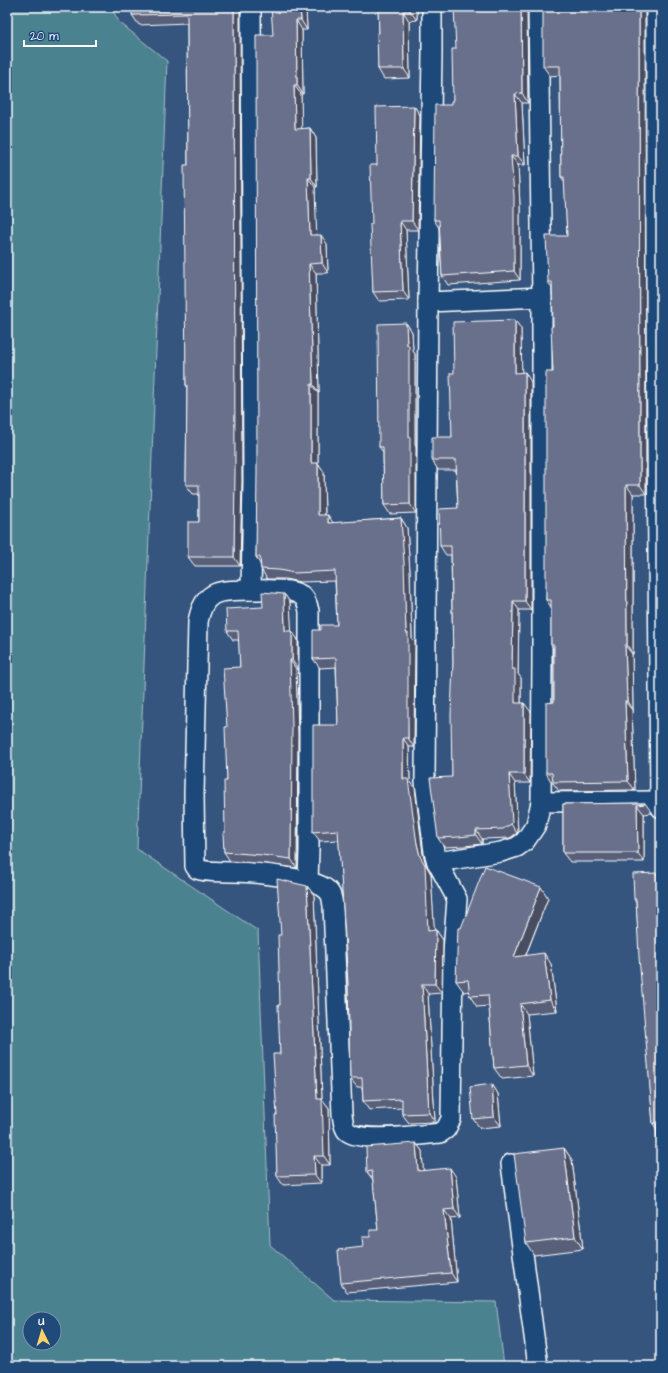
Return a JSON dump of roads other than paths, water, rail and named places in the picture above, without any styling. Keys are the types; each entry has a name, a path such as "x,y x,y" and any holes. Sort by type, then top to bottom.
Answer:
{"street":[{"path":"251,7 253,481 251,590"},
{"path":"308,881 309,611 306,601 301,595 274,589 225,591 214,594 207,599 201,607 198,622 194,794 197,869 209,872 260,874 308,881 325,888 332,898 342,1114 346,1131 355,1136 374,1138 440,1133 450,1125 451,1119 453,952 457,899 437,862 434,852 425,782 428,302 432,7"},
{"path":"437,862 501,852 518,847 525,841 536,825 541,802 542,297 538,7"},
{"path":"541,802 660,804 656,312 656,7"},
{"path":"428,302 542,297"},
{"path":"511,1164 538,1366"}]}
